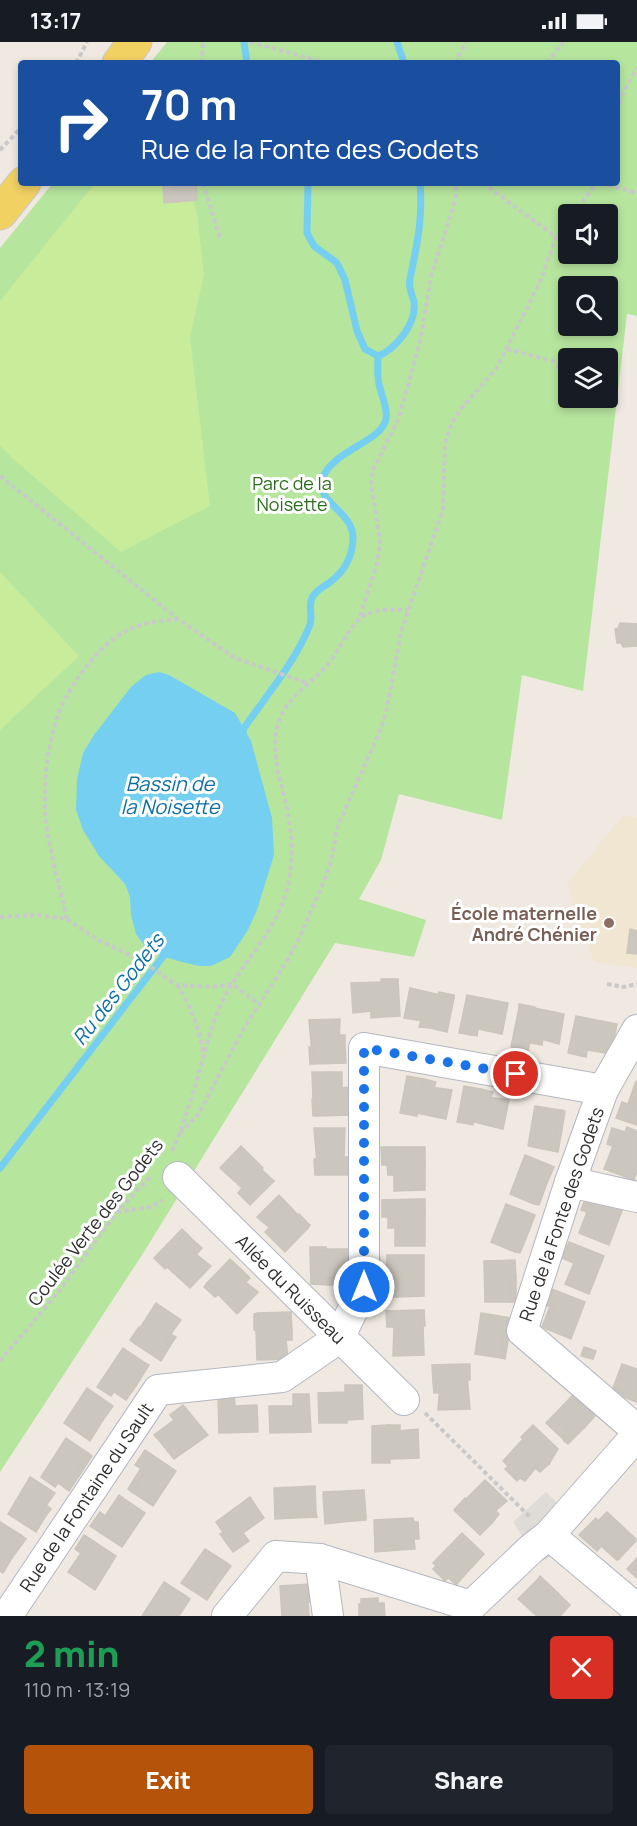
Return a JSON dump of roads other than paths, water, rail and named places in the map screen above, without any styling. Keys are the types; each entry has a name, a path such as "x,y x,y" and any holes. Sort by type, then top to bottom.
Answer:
{"main road":[{"path":"121,60 135,42"},
{"path":"0,213 22,186"}],"street":[{"name":"Rue de la Fonte des Godets","path":"637,1030 603,1090 570,1182 522,1331 637,1430"},
{"name":"Rue de la Fonte des Godets","path":"339,1338 364,1287 364,1048 603,1090"},
{"name":"Allée du Ruisseau","path":"172,1173 404,1401"},
{"path":"570,1182 637,1197"},
{"name":"Rue de la Fontaine du Sault","path":"7,1616 158,1390 282,1377 339,1338"},
{"path":"227,1616 276,1556 320,1558 476,1611 531,1548 549,1535 637,1435"},
{"path":"549,1535 637,1609"},
{"path":"320,1558 328,1616"}],"water":[{"name":"Bassin de la Noisette","path":"159,672 169,675 235,713 251,741 272,818 274,855 257,910 248,930 230,957 211,966 199,966 155,954 144,945 136,934 131,915 130,897 125,884 99,856 83,830 76,810 77,780 83,753 131,687 146,675"}],"waterway":[{"path":"244,42 247,60"},
{"name":"Ru des Godets","path":"397,42 403,60"},
{"path":"308,186 307,233 314,246 337,263 345,280 357,331 365,349 378,356"},
{"name":"Ru des Godets","path":"242,736 244,728 280,678 304,639 311,622 310,604 313,596 339,574 349,557 353,544 351,528 347,520 324,495 322,480 335,461 375,434 386,419 378,381 378,356 392,348 404,334 414,310 410,282 420,221 420,186"},
{"name":"Ru des Godets","path":"0,1168 168,950"}],"place":[{"name":"École maternelle André Chénier","path":"609,923"}],"park label":[{"name":"Parc de la Noisette","path":"292,493"}]}
